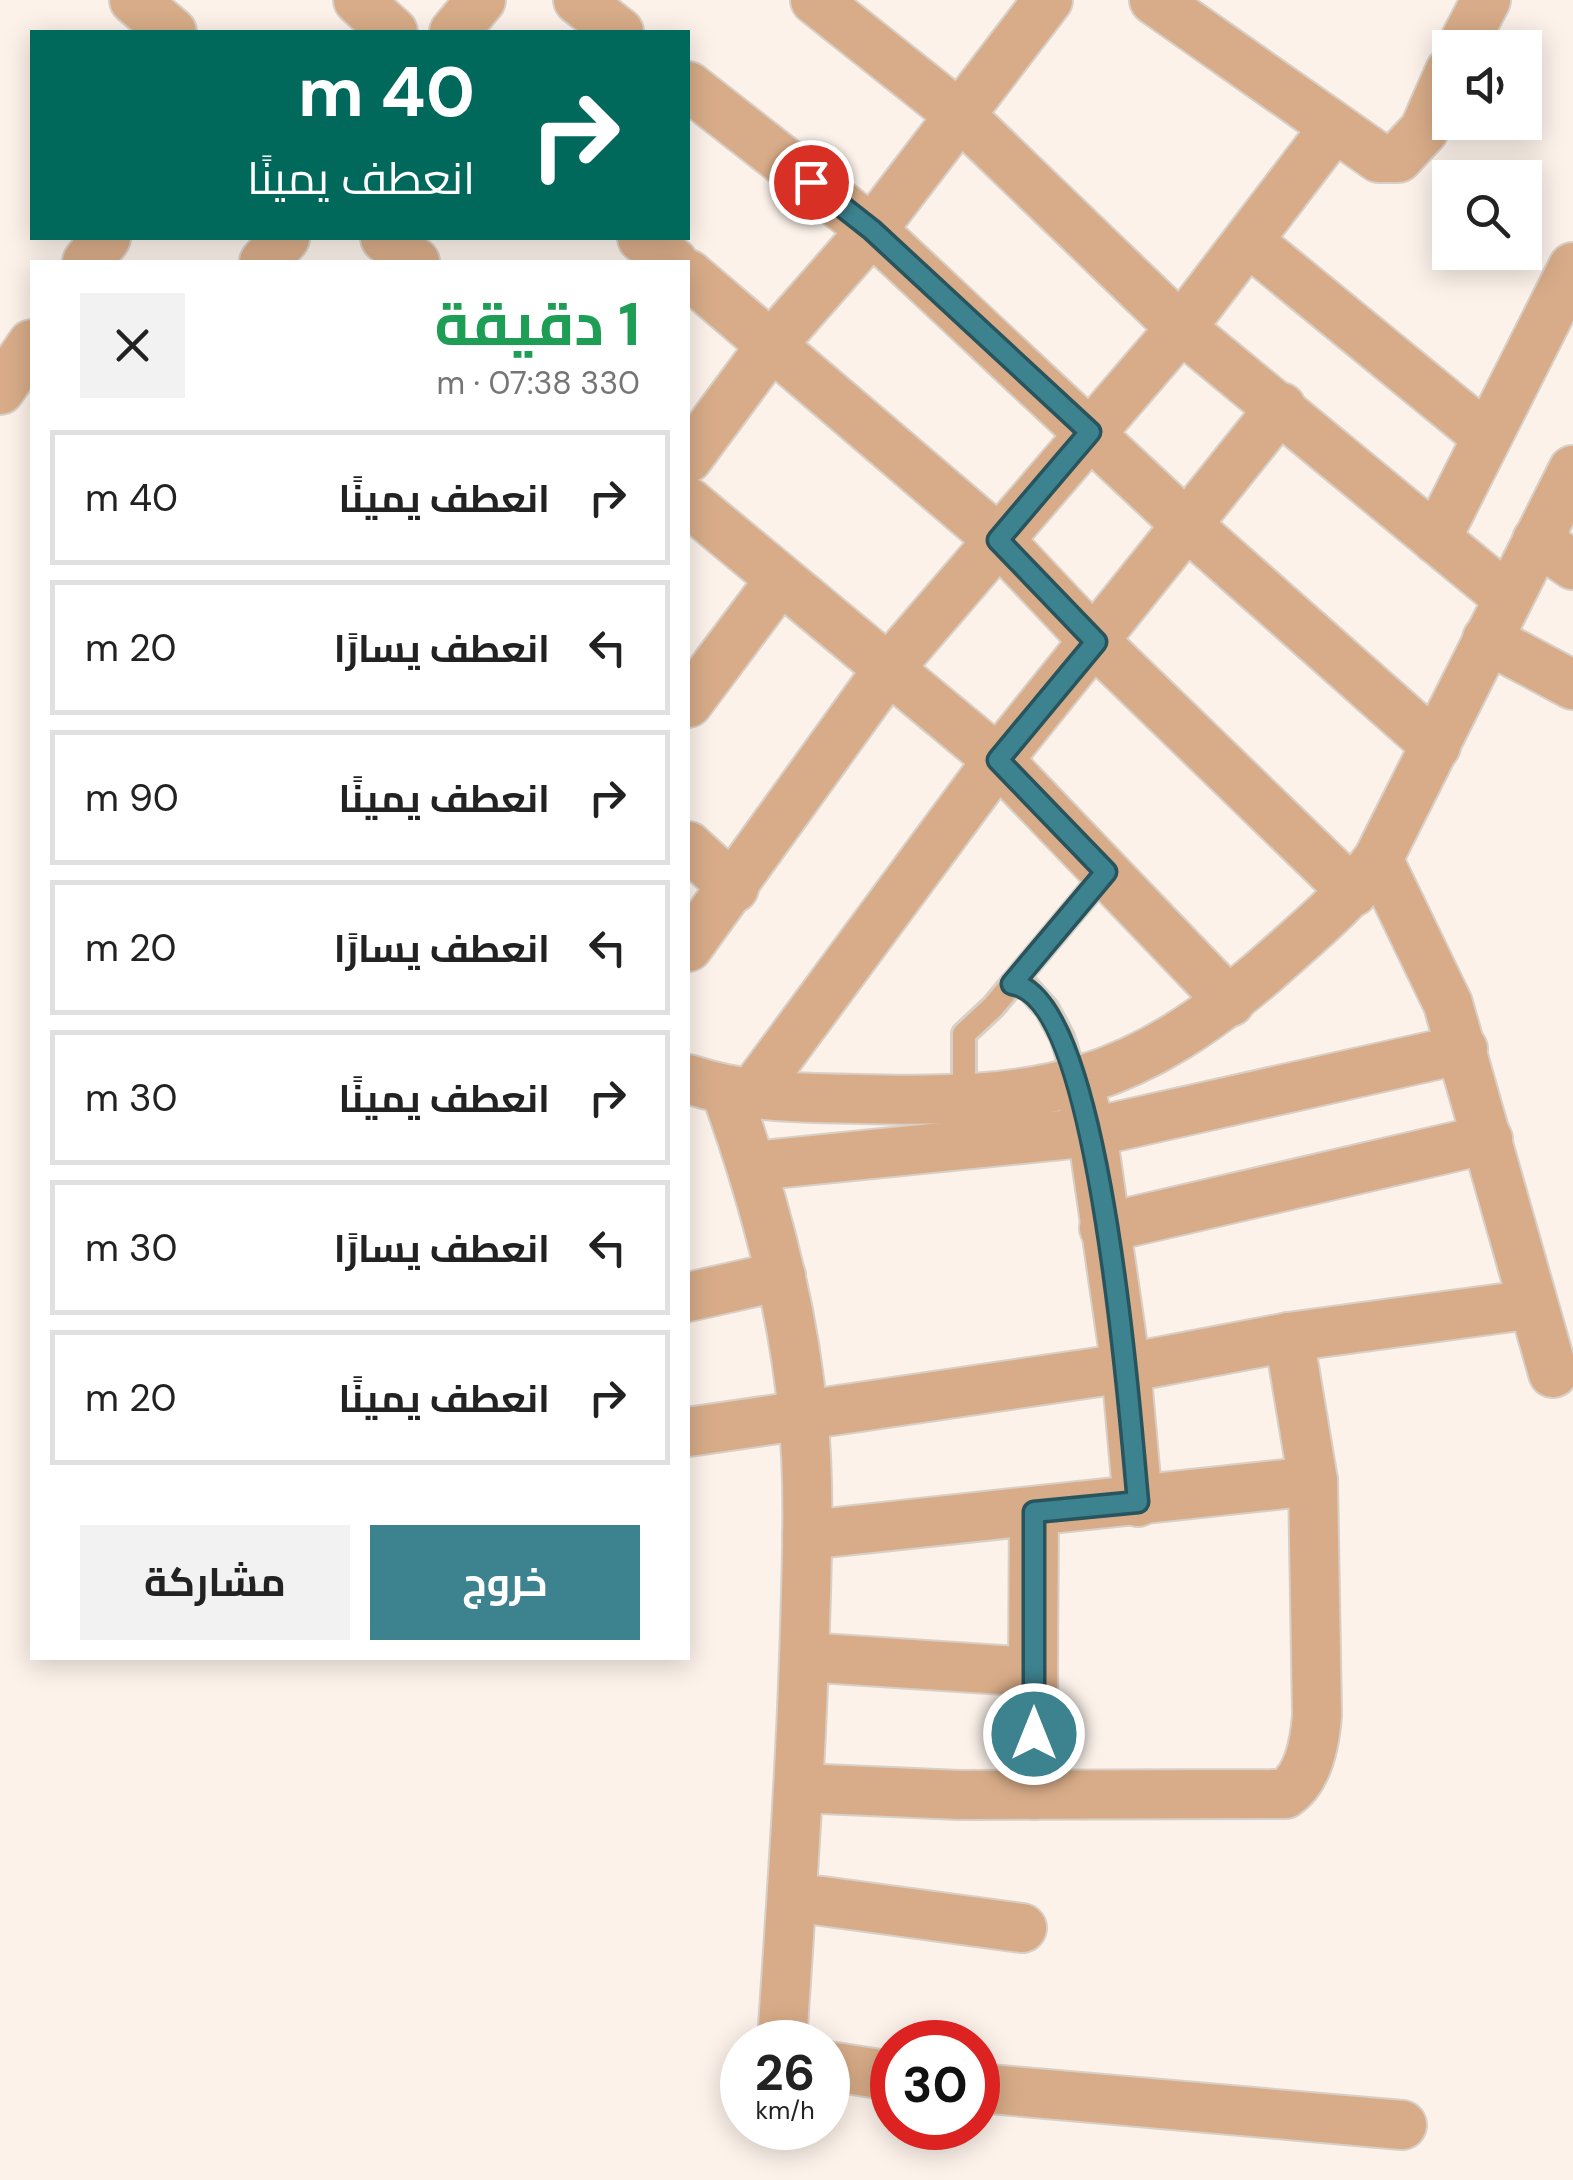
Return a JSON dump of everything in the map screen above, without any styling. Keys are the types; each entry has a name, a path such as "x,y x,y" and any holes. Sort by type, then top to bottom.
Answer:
{"street":[{"path":"134,0 170,30"},
{"path":"358,0 391,30"},
{"path":"456,30 481,0"},
{"path":"578,0 617,30"},
{"path":"815,0 962,117 1181,328 1436,538 1497,618 1573,685"},
{"path":"690,455 772,344 872,230 962,117 1048,0"},
{"path":"1154,0 1379,158 1398,158 1424,130 1432,112"},
{"path":"1470,30 1486,0"},
{"path":"690,88 872,230 1188,526 1436,746"},
{"path":"690,944 889,668 1181,328 1333,129"},
{"path":"88,260 104,240"},
{"path":"266,260 283,240"},
{"path":"388,240 413,260"},
{"path":"645,240 670,260"},
{"path":"1248,240 1487,437"},
{"path":"1436,538 1573,267"},
{"path":"690,276 998,540 1096,642 1365,876 1448,1004 1553,1373"},
{"path":"0,390 23,343"},
{"path":"721,1089 1096,642 1281,407"},
{"path":"721,1089 964,1102 1077,1084 1154,1054 1230,1002 1365,876 1436,746 1497,618 1555,553 1573,470"},
{"path":"690,504 998,760 1230,1002"},
{"path":"690,700 780,580"},
{"path":"690,848 734,888"},
{"path":"752,1166 1092,1132 1463,1049"},
{"path":"1077,1084 1092,1132 1126,1368 1138,1502"},
{"path":"721,1089 752,1166 781,1276 803,1414 807,1535 800,1788 784,2020"},
{"path":"1104,1228 1488,1139"},
{"path":"690,1297 781,1276"},
{"path":"690,1432 1126,1368 1289,1338 1534,1304"},
{"path":"800,1788 1278,1797 1292,1790 1315,1740 1318,1715 1313,1482 1289,1338"},
{"path":"807,1535 1313,1482"},
{"path":"1034,1512 1034,1795"},
{"path":"804,1656 1033,1672"},
{"path":"792,1897 1022,1928"},
{"path":"1000,2090 1402,2125"}],"lane":[{"path":"964,1102 964,1034 1012,984 1106,872"},
{"path":"1012,984 1026,986 1047,1010 1062,1036 1077,1084"}],"route":[{"path":"811,182 872,230 1090,432 998,540 1096,642 998,760 1106,872 1012,984 1026,986 1036,995 1062,1036 1092,1132 1126,1368 1138,1502 1034,1512 1034,1734"}]}
